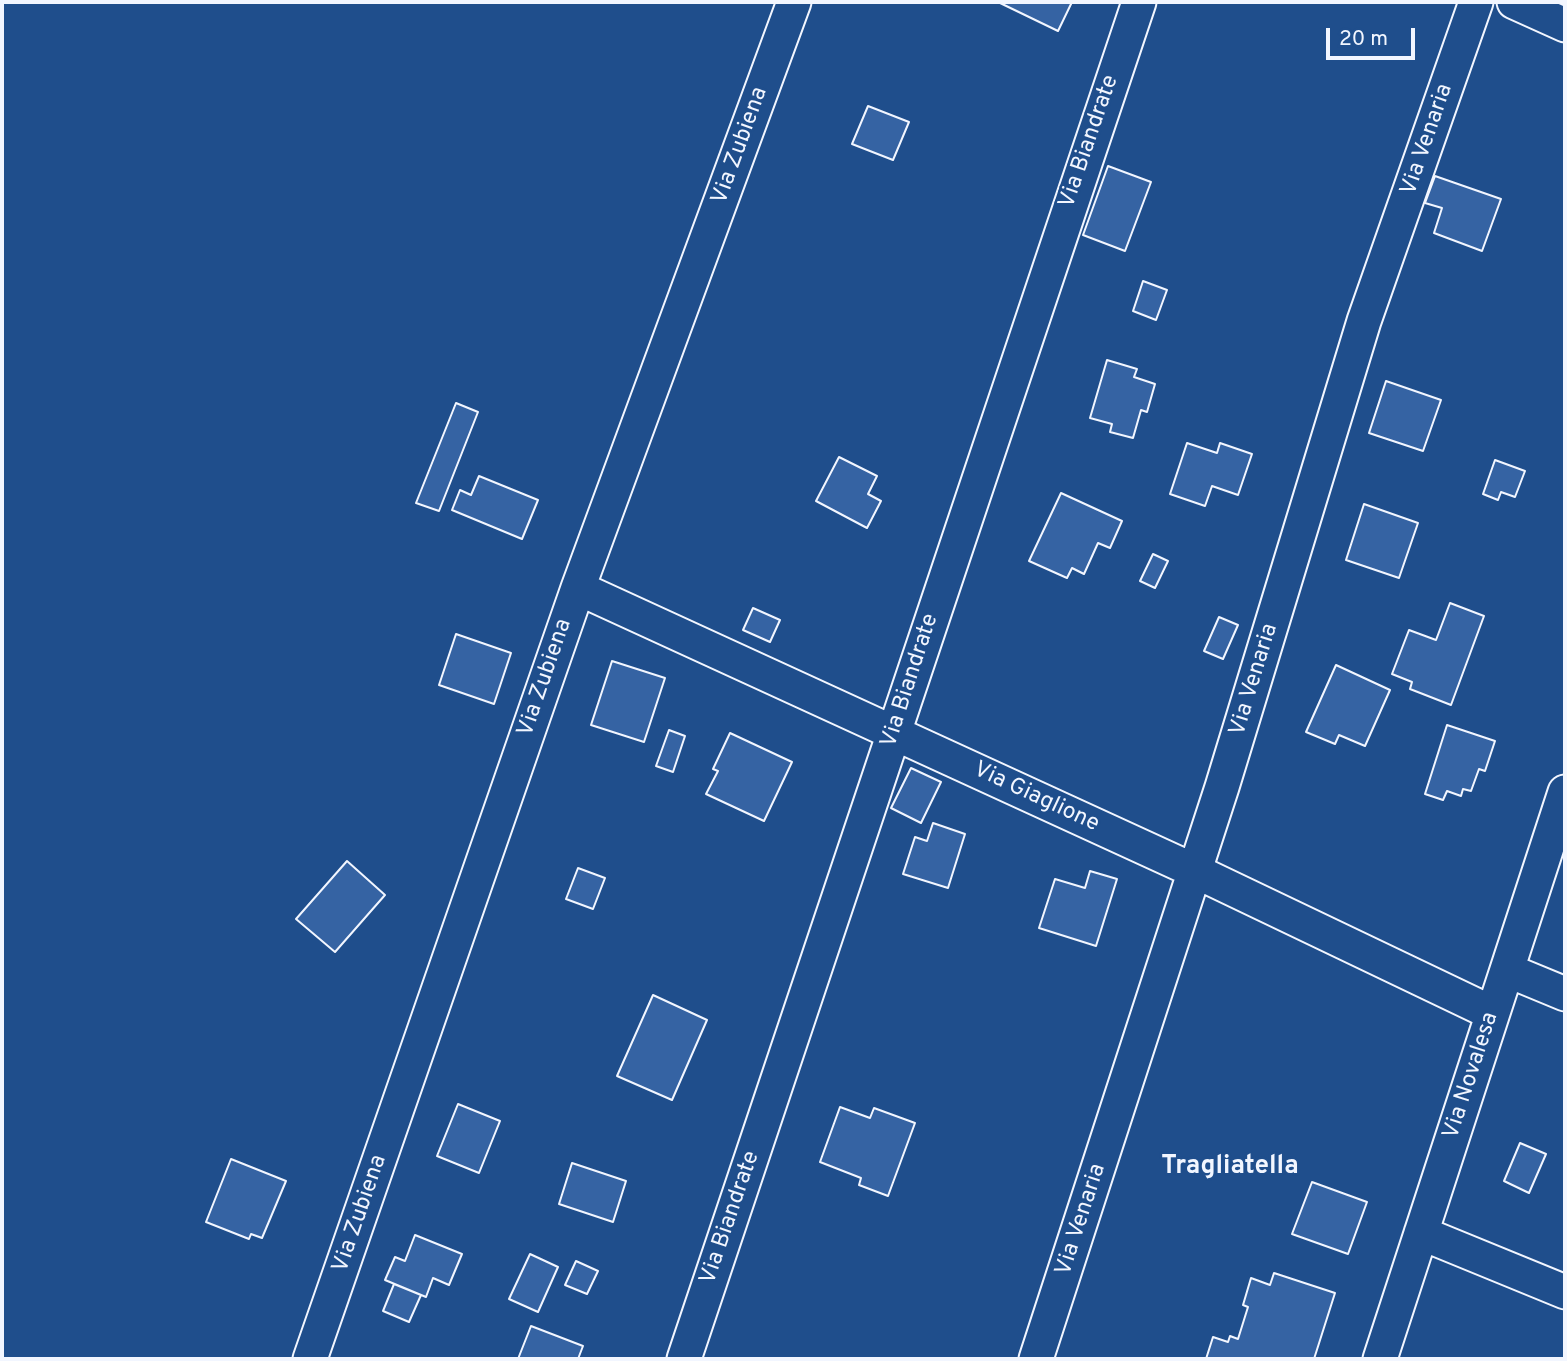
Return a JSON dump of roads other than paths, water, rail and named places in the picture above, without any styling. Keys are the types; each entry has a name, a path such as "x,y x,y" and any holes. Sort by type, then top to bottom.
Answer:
{"street":[{"name":"Via Zubiena","path":"310,1359 578,588 794,2"},
{"name":"Via Biandrate","path":"684,1359 1139,2"},
{"name":"Via Venaria","path":"1037,1359 1195,871 1364,321 1476,2"},
{"path":"1514,2 1565,25"},
{"name":"Via Giaglione","path":"578,588 1195,871 1492,1013"},
{"name":"Via Novalesa","path":"1380,1359 1565,792"},
{"path":"1507,970 1565,994"},
{"path":"1421,1233 1565,1293"}],"district":[{"name":"Tragliatella","path":"1230,1168"}]}
